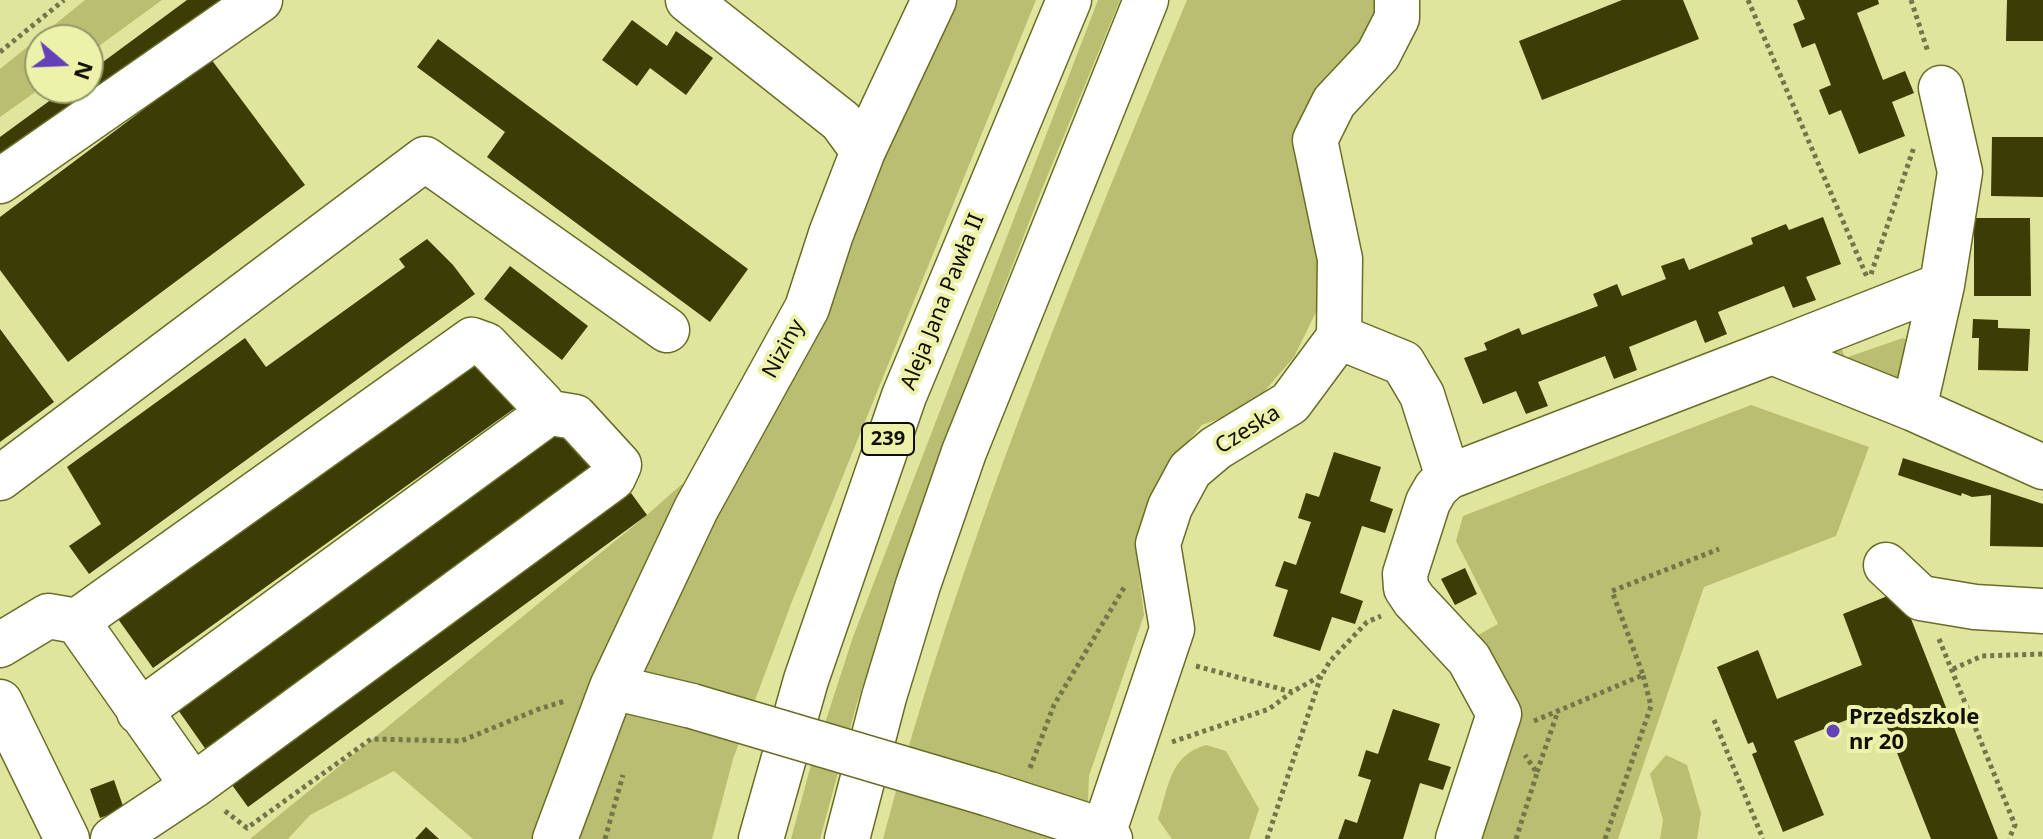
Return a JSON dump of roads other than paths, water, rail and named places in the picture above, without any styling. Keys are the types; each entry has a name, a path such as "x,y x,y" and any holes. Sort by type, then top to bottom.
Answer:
{"street":[{"path":"0,181 260,0"},
{"path":"688,0 841,121 863,151"},
{"name":"Niziny","path":"555,839 612,687 696,509 807,308 863,151 934,0"},
{"path":"1047,50 1062,0"},
{"name":"Aleja Jana Pawła II","path":"761,839 806,680 904,396 1069,0"},
{"path":"847,839 888,683 964,452 1146,0"},
{"path":"1397,0 1397,18 1378,55 1334,102 1315,140 1340,259 1339,337 1403,363 1422,395 1448,477"},
{"path":"1914,409 1942,285 1960,172 1944,100"},
{"path":"0,478 425,159 667,330"},
{"path":"1458,839 1499,714 1469,659 1406,588 1405,574 1428,502 1436,488 1448,477 1942,285"},
{"name":"Czeska","path":"612,687 692,706 1003,799 1107,835 1129,757 1172,629 1158,544 1170,507 1190,470 1216,448 1290,403 1339,337"},
{"path":"0,645 48,616 77,621 472,340 486,345 542,404 545,412"},
{"path":"1772,352 1914,409 2043,467"},
{"path":"139,712 539,420 545,412"},
{"path":"113,839 193,786 613,478 619,465 575,417 545,412"},
{"path":"1886,565 1921,598 1975,607 2043,611"},
{"path":"737,839 756,764 784,679 829,609"},
{"path":"77,621 193,786"},
{"path":"0,702 67,839"}],"place":[{"name":"Przedszkole nr 20","path":"1833,731"}]}
